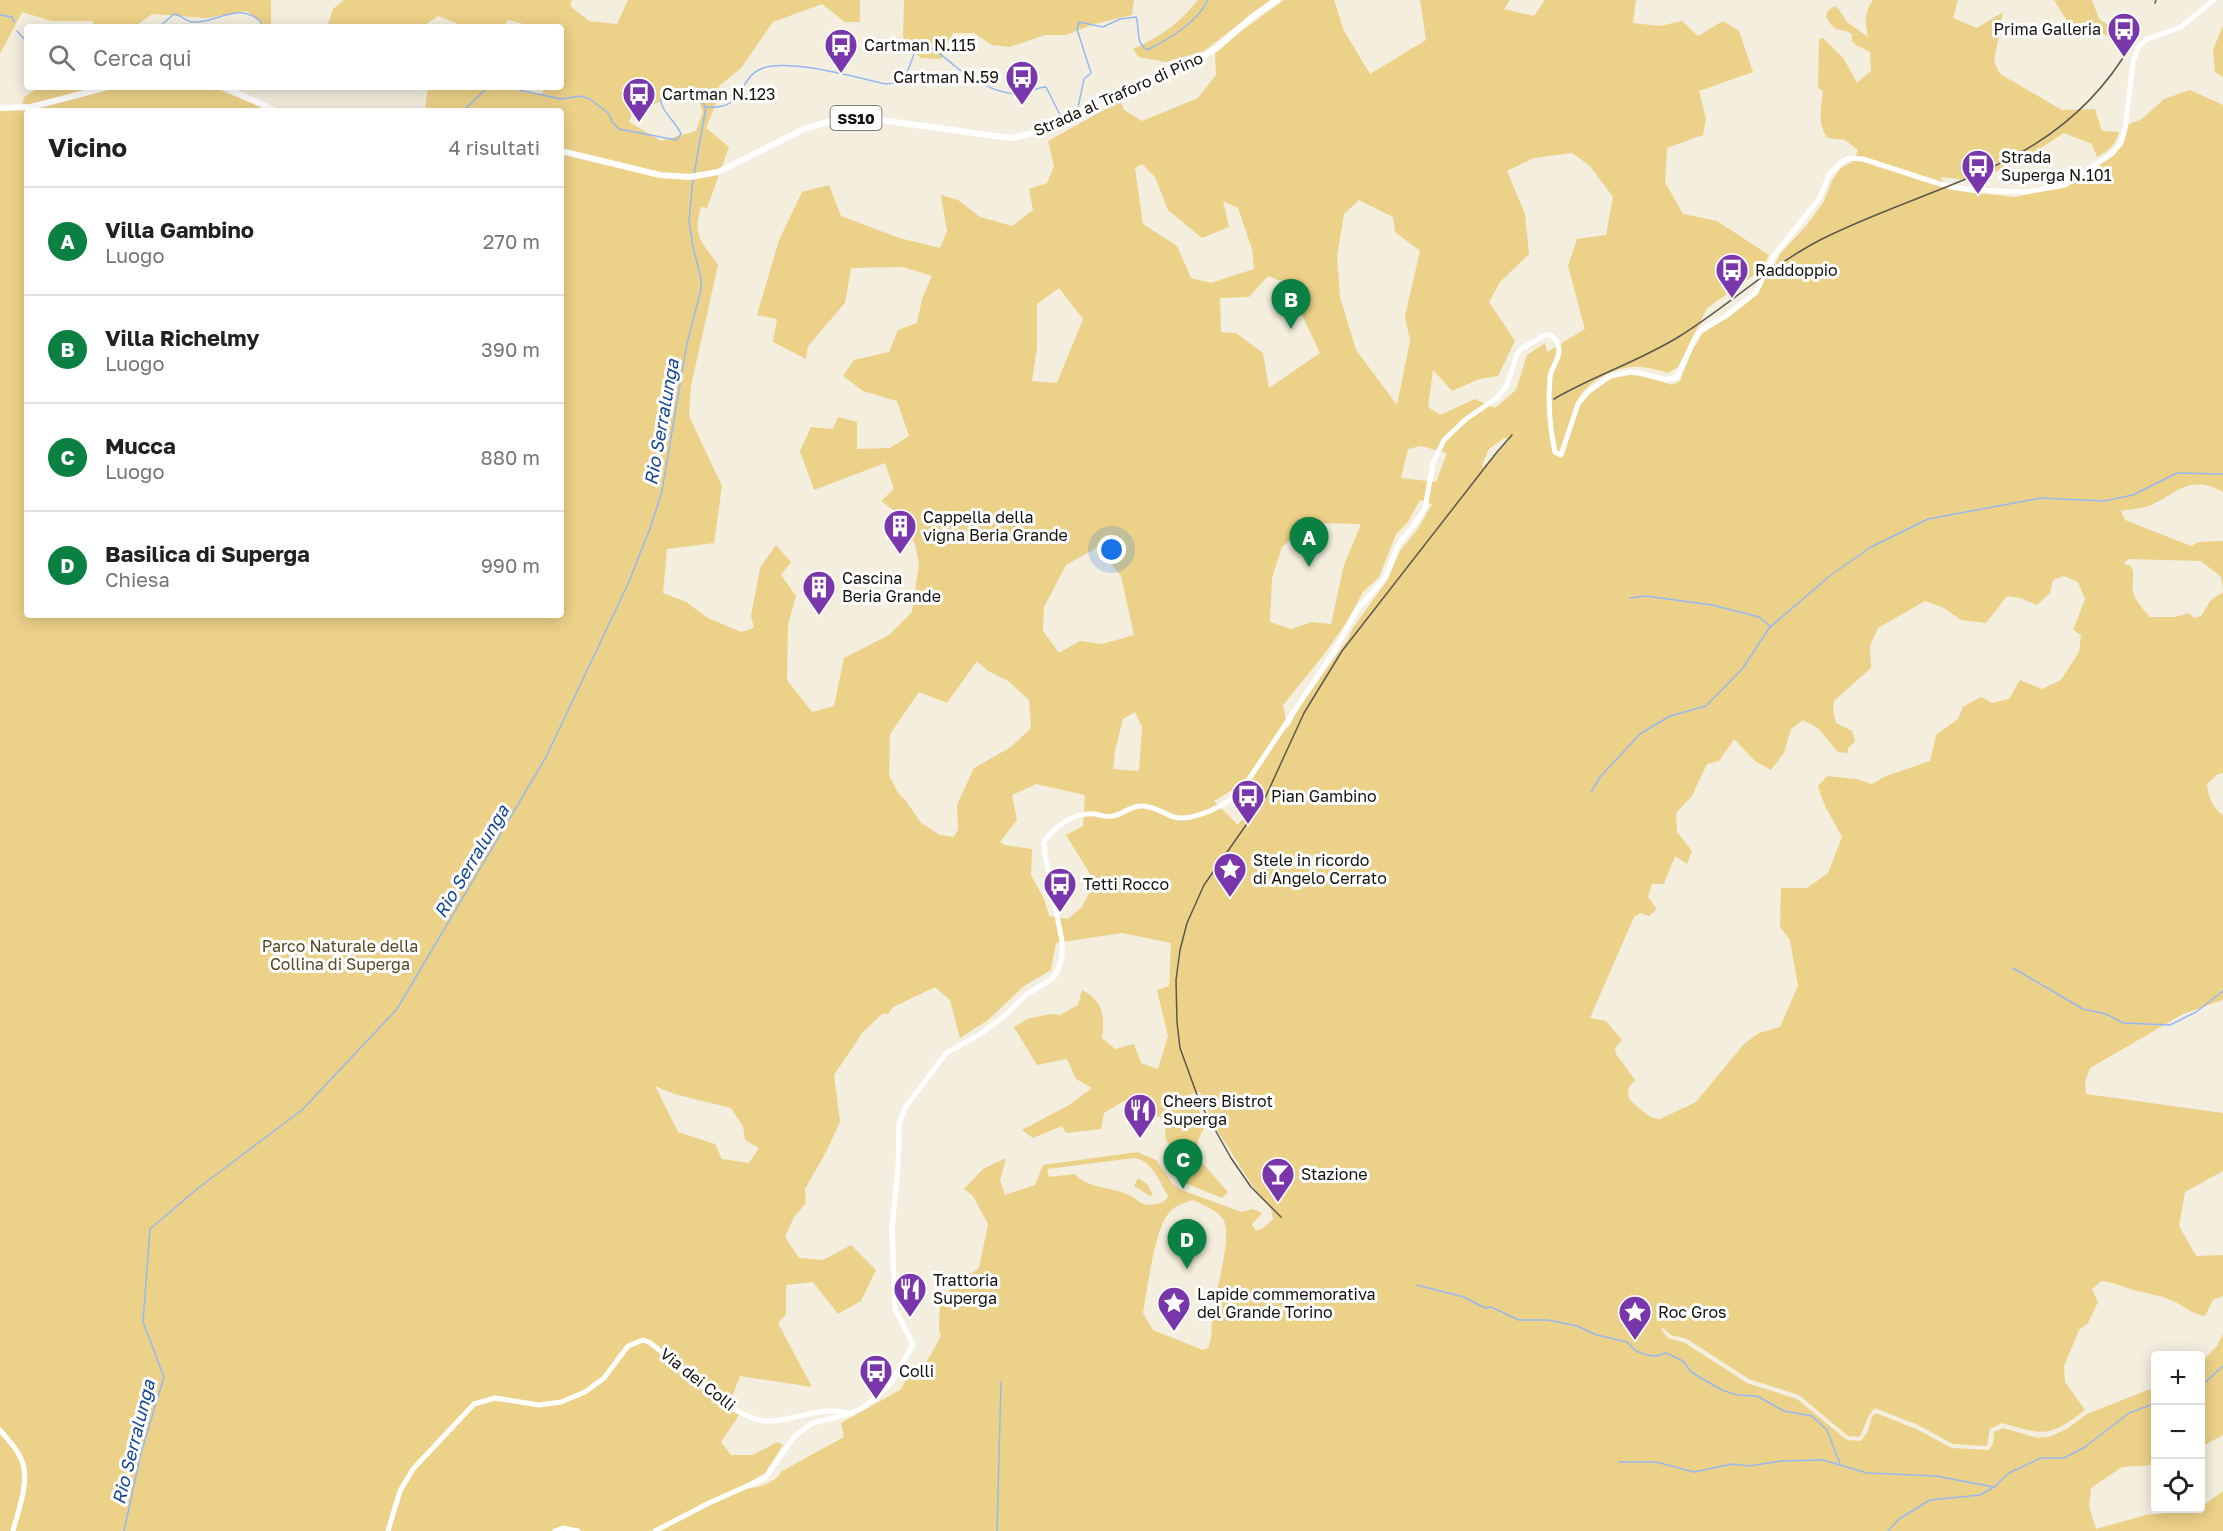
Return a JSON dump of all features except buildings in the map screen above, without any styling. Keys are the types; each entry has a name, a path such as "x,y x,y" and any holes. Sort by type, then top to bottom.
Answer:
{"main road":[{"name":"Strada al Traforo di Pino","path":"564,152 660,175 681,177 711,174 728,168 804,129 842,118 866,118 1012,138 1035,134 1058,125 1119,92 1210,52 1253,16 1277,0"},
{"path":"0,108 31,107 96,90"},
{"path":"230,90 270,108"}],"street":[{"path":"655,1531 765,1478 789,1443 802,1431 812,1424 862,1408 892,1382 912,1350 913,1344 895,1309 892,1229 898,1167 899,1124 905,1108 946,1053 979,1035 1003,1017 1027,994 1052,979 1058,970 1062,956 1062,940 1044,855 1044,842 1047,837 1060,825 1081,815 1116,816 1141,806 1149,806 1177,818 1187,818 1233,799 1241,791 1333,653 1357,610 1385,578 1399,543 1416,524 1425,508 1433,463 1439,447 1456,427 1497,398 1507,385 1517,354 1521,349 1545,334 1551,335 1558,342 1560,353 1550,374 1550,393 1553,441 1555,452 1561,455 1578,404 1588,392 1610,376 1631,372 1666,380 1677,377 1701,330 1726,316 1756,292 1773,258 1819,199 1830,173 1842,162 1849,158 1863,159 1940,184 1971,190 2026,192 2054,188 2069,183 2111,154 2121,143 2126,129 2134,57 2138,46 2147,39 2181,27 2214,0"},
{"name":"Via dei Colli","path":"388,1531 400,1491 409,1474 474,1404 495,1398 538,1405 561,1402 585,1392 604,1378 628,1346 643,1340 656,1346 681,1370 753,1419 770,1422 811,1412 849,1414"},
{"path":"0,1430 18,1453 24,1468 24,1482 13,1531"},
{"path":"555,1531 563,1528 578,1531"}],"green space":[{"path":"0,0 271,0 271,24 262,24 247,11 207,18 152,14 138,24 52,21 22,12 0,54"},
{"name":"Parco Naturale della Collina di Superga","path":"344,0 572,0 570,6 589,21 617,24 628,0 860,0 860,22 845,22 822,4 773,22 741,68 719,86 715,106 706,128 729,147 707,208 701,207 698,217 700,238 718,265 691,386 689,416 722,486 714,543 667,549 663,593 686,602 708,618 741,632 754,628 751,616 760,568 776,545 791,562 781,575 796,596 788,624 787,680 812,712 834,706 844,658 889,635 912,612 919,563 915,544 900,515 881,501 894,489 885,463 814,490 800,451 811,427 833,429 838,417 857,422 857,449 890,448 909,436 897,401 863,391 843,376 854,360 889,352 898,330 917,323 922,299 932,276 903,267 851,268 845,303 808,346 806,359 773,342 777,319 757,315 779,240 802,192 829,185 841,216 899,238 940,248 947,231 941,195 958,200 980,217 1012,226 1033,210 1029,189 1047,183 1054,166 1048,141 1120,101 1124,110 1142,121 1198,98 1216,75 1215,53 1284,0 1334,0 1344,31 1370,74 1426,40 1420,0 1510,0 1504,9 1534,16 1545,0 1636,0 1633,23 1660,26 1682,21 1698,36 1723,21 1739,31 1753,72 1699,91 1706,119 1703,135 1667,148 1665,182 1683,214 1717,221 1769,255 1760,271 1707,308 1678,367 1668,373 1639,367 1622,368 1591,384 1584,390 1576,404 1601,385 1620,376 1641,376 1672,385 1680,381 1692,351 1702,334 1758,294 1764,279 1771,274 1780,254 1806,226 1823,203 1833,179 1841,168 1854,161 1858,150 1845,140 1828,138 1822,127 1823,91 1818,88 1819,39 1823,38 1844,59 1857,83 1871,71 1870,52 1852,41 1852,34 1836,29 1830,23 1826,17 1827,12 1834,6 1838,8 1847,22 1868,37 1866,18 1873,0 1958,0 1953,18 1977,28 2003,12 1994,62 2000,74 2062,110 2095,109 2102,131 2119,132 2111,147 2097,157 2092,144 2064,133 2036,151 1977,181 1940,177 1949,190 2015,197 2068,185 2115,155 2129,124 2142,119 2164,99 2190,90 2223,105 2223,492 2201,484 2192,485 2149,506 2121,511 2125,520 2191,546 2199,542 2223,541 2223,590 2221,577 2201,561 2128,559 2124,564 2131,566 2134,594 2150,617 2175,617 2189,613 2194,618 2201,616 2211,600 2223,592 2223,773 2218,774 2207,784 2212,802 2223,815 2223,1000 2183,1014 2090,1068 2085,1082 2086,1094 2223,1113 2223,1171 2185,1192 2179,1226 2196,1256 2223,1255 2223,1296 2213,1300 2205,1316 2165,1298 2101,1281 2092,1289 2098,1302 2088,1323 2079,1330 2064,1366 2065,1382 2085,1410 2063,1426 2046,1432 2037,1432 2002,1423 1990,1429 1987,1446 1953,1444 1918,1425 1875,1408 1859,1437 1848,1436 1799,1395 1749,1379 1687,1339 1671,1335 1663,1328 1661,1329 1668,1338 1685,1343 1747,1383 1797,1399 1847,1440 1861,1441 1868,1431 1872,1416 1876,1413 1916,1429 1952,1448 1989,1450 1993,1443 1994,1432 2003,1428 2037,1438 2049,1437 2067,1429 2087,1414 2151,1389 2151,1465 2122,1467 2091,1488 2089,1506 2096,1529 2146,1515 2205,1513 2205,1504 2223,1491 2223,1531 0,1531 0,111 21,109 24,97 35,90 219,90 264,108 24,108 24,618 564,618 564,108 425,108 428,90 516,90 540,95 544,90 564,90 564,24 523,24 508,20 505,24 458,24 438,16 426,24 328,24 333,9","holes":["694,87 703,112 696,131 661,141 629,122 634,107 650,106","1572,153 1590,166 1613,197 1606,235 1577,239 1568,266 1585,329 1547,352 1545,343 1527,355 1516,390 1495,408 1475,399 1440,415 1428,407 1433,370 1452,391 1479,379 1498,376 1515,341 1489,302 1500,282 1529,254 1525,214 1507,171 1534,158","1142,164 1155,177 1168,210 1202,238 1229,227 1223,201 1238,208 1252,249 1254,269 1211,283 1191,278 1177,246 1143,224 1135,168","1359,200 1393,217 1395,232 1420,251 1405,316 1410,341 1397,405 1356,350 1340,297 1337,256 1344,214","1268,276 1287,283 1320,353 1269,388 1263,353 1236,333 1221,332 1220,298 1249,297","1059,288 1083,319 1057,383 1032,381 1037,348 1037,304","1504,438 1510,439 1483,467 1489,449","1421,446 1447,453 1436,482 1401,478 1408,449","1420,500 1432,504 1417,530 1400,551 1388,579 1287,728 1283,705 1325,653 1346,623 1363,592 1379,577 1396,534 1408,522","1312,523 1361,524 1344,565 1331,624 1312,622 1291,629 1270,622 1272,578 1282,547","1098,547 1121,576 1134,635 1102,644 1080,641 1059,653 1043,631 1044,607 1066,565","2064,576 2078,582 2085,599 2073,630 2081,635 2079,652 2061,680 2042,689 2020,680 2009,699 1992,703 1981,697 1963,707 1958,719 1936,735 1930,761 1886,776 1872,784 1856,779 1827,776 1818,786 1825,806 1842,837 1828,873 1807,888 1781,888 1780,927 1790,940 1798,986 1780,1027 1759,1033 1744,1044 1696,1102 1660,1119 1643,1112 1629,1099 1628,1088 1635,1080 1616,1054 1615,1048 1622,1040 1606,1021 1590,1018 1634,917 1640,913 1649,916 1657,909 1648,897 1652,884 1664,884 1675,856 1687,864 1692,851 1677,832 1676,813 1692,796 1707,764 1719,761 1734,739 1755,761 1771,770 1784,753 1791,729 1803,720 1818,728 1838,752 1848,753 1848,748 1855,741 1852,731 1836,723 1833,710 1834,701 1871,668 1870,646 1878,628 1925,601 1944,608 1961,620 1986,623 2007,596 2020,598 2037,605 2050,593 2053,580","977,661 988,671 1008,681 1029,700 1031,728 1011,747 974,768 957,805 958,829 954,837 940,835 921,823 898,793 889,775 890,734 919,692 947,703","1135,712 1142,727 1139,771 1113,769 1123,719","1036,784 1085,795 1083,826 1066,835 1095,882 1082,907 1068,919 1049,916 1044,899 1031,875 1032,849 1004,845 1000,842 1017,820 1012,795","1234,789 1256,799 1238,825 1214,801","1122,933 1171,943 1169,986 1157,990 1168,1036 1158,1069 1141,1063 1134,1044 1115,1049 1102,1038 1101,1010 1094,999 1082,990 1078,1005 1060,1015 1050,1014 1027,1019 1014,1027 1037,1065 1067,1059 1076,1079 1092,1088 1069,1105 1022,1130 1033,1138 1062,1126 1066,1133 1101,1129 1104,1113 1124,1101 1166,1120 1165,1137 1185,1183 1222,1198 1228,1192 1197,1157 1198,1140 1206,1124 1190,1094 1200,1092 1217,1130 1257,1193 1271,1209 1273,1219 1256,1231 1252,1224 1262,1213 1253,1209 1241,1212 1179,1189 1156,1160 1137,1152 1043,1165 1035,1185 1005,1195 1000,1181 1006,1158 983,1169 964,1189 973,1196 988,1224 979,1268 954,1285 940,1302 939,1330 941,1336 926,1363 920,1380 908,1377 900,1390 841,1423 844,1437 782,1471 768,1484 736,1490 765,1473 783,1445 777,1442 753,1455 731,1455 721,1442 739,1415 728,1407 740,1376 812,1387 778,1323 786,1314 786,1285 813,1282 838,1314 861,1301 876,1270 851,1245 823,1260 799,1258 785,1237 794,1217 806,1203 805,1189 840,1122 834,1075 863,1032 882,1014 888,1014 893,1007 935,987 950,1000 960,1038 988,1020 1024,986 1051,970 1056,943","655,1086 674,1094 731,1108 743,1126 745,1140 759,1148 749,1163 722,1159 715,1144 678,1132","1134,1158 1151,1167 1168,1196 1158,1204 1144,1204 1127,1194 1092,1185 1075,1174 1049,1177 1047,1169","1193,1200 1221,1216 1225,1224 1226,1243 1213,1312 1211,1339 1208,1348 1203,1350 1153,1330 1143,1313 1152,1260 1164,1220 1174,1208"]},
{"path":"904,0 1134,0 1132,15 1094,24 1066,35 1045,35 1010,47 992,45 974,33 953,33 941,59 921,58 903,37"},
{"path":"1198,0 1270,0 1204,51 1166,62 1138,57 1133,49 1169,29"},
{"path":"2054,0 2092,0 2099,19 2117,31 2119,39 2115,41 2084,22 2071,27"},
{"path":"2223,25 2223,77 2215,72 2213,50"},
{"path":"1138,1178 1147,1184 1153,1195 1150,1196 1134,1186"},
{"path":"2223,1334 2223,1435 2205,1445 2205,1359 2217,1346"}],"waterway":[{"path":"1077,112 1084,79 1091,73 1077,29 1079,22 1103,27 1120,19 1136,17 1139,39 1147,50 1190,23 1208,0"},
{"path":"162,24 174,14 192,22 201,22 236,13 252,16 261,24"},
{"path":"0,15 12,17 14,22"},
{"path":"17,31 24,39"},
{"path":"707,107 720,107 729,103 755,72 775,66 806,67 886,84 894,83 904,77 916,48 922,44 936,51 969,76 999,91 1019,94 1046,87 1062,119"},
{"path":"520,90 561,99 581,96 590,99 608,113 619,129 676,140 681,134 662,106 662,93 666,86 686,97 701,97 705,107"},
{"path":"466,108 485,90"},
{"name":"Rio Serralunga","path":"694,174 706,107"},
{"name":"Rio Serralunga","path":"124,1531 141,1453 164,1377 143,1322 150,1229 197,1189 302,1110 397,1009 546,757 628,584 662,491 687,343 701,290 701,278 689,221 693,179"},
{"path":"1591,792 1600,777 1640,734 1670,716 1706,706 1743,668 1769,628 1831,575 1871,547 1928,519 2041,498 2104,501 2133,495 2177,473 2223,474"},
{"path":"1630,598 1646,596 1712,605 1759,617 1771,627"},
{"path":"2013,968 2083,1009 2106,1014 2123,1023 2170,1025 2196,1012 2223,991"},
{"path":"1417,1285 1464,1297 1485,1308 1491,1307 1519,1320 1548,1320 1577,1326 1597,1335 1627,1342 1636,1351 1647,1355 1656,1356 1666,1353 1683,1361 1691,1372 1722,1390 1737,1395 1757,1396 1784,1411 1812,1416 1827,1430 1840,1464"},
{"path":"2205,1382 2223,1366"},
{"path":"997,1531 1001,1382"},
{"path":"1888,1531 1899,1519 1930,1500 1980,1495 1994,1487 2009,1473 2041,1458 2064,1458 2085,1447 2129,1413 2151,1405"},
{"path":"1619,1462 1656,1462 1694,1472 1732,1464 1749,1466 1781,1461 1823,1460 1867,1473 1936,1476 1994,1487"}],"tram line":[{"path":"1554,399 1680,336 1803,249 1866,219 1993,167 2032,146 2069,120 2102,87 2131,45"},
{"path":"1281,1217 1251,1187 1231,1158 1200,1103 1180,1048 1176,980 1187,923 1204,885 1265,798 1304,713 1342,651 1512,435"}],"place":[{"name":"Prima Galleria","path":"2124,58"},
{"name":"Cartman N.115","path":"841,74"},
{"name":"Cartman N.59","path":"1022,106"},
{"name":"Cartman N.123","path":"639,123"},
{"name":"Strada Superga N.101","path":"1978,195"},
{"name":"Raddoppio","path":"1732,299"},
{"name":"Villa Richelmy","path":"1291,329"},
{"name":"Cappella della vigna Beria Grande","path":"900,555"},
{"name":"Villa Gambino","path":"1309,567"},
{"name":"Cascina Beria Grande","path":"819,616"},
{"name":"Pian Gambino","path":"1248,825"},
{"name":"Stele in ricordo di Angelo Cerrato","path":"1230,898"},
{"name":"Tetti Rocco","path":"1060,913"},
{"name":"Cheers Bistrot Superga","path":"1140,1139"},
{"name":"Mucca","path":"1183,1189"},
{"name":"Stazione","path":"1278,1203"},
{"name":"Basilica di Superga","path":"1187,1269"},
{"name":"Trattoria Superga","path":"910,1318"},
{"name":"Lapide commemorativa del Grande Torino","path":"1174,1332"},
{"name":"Roc Gros","path":"1635,1341"},
{"name":"Colli","path":"876,1400"}]}
